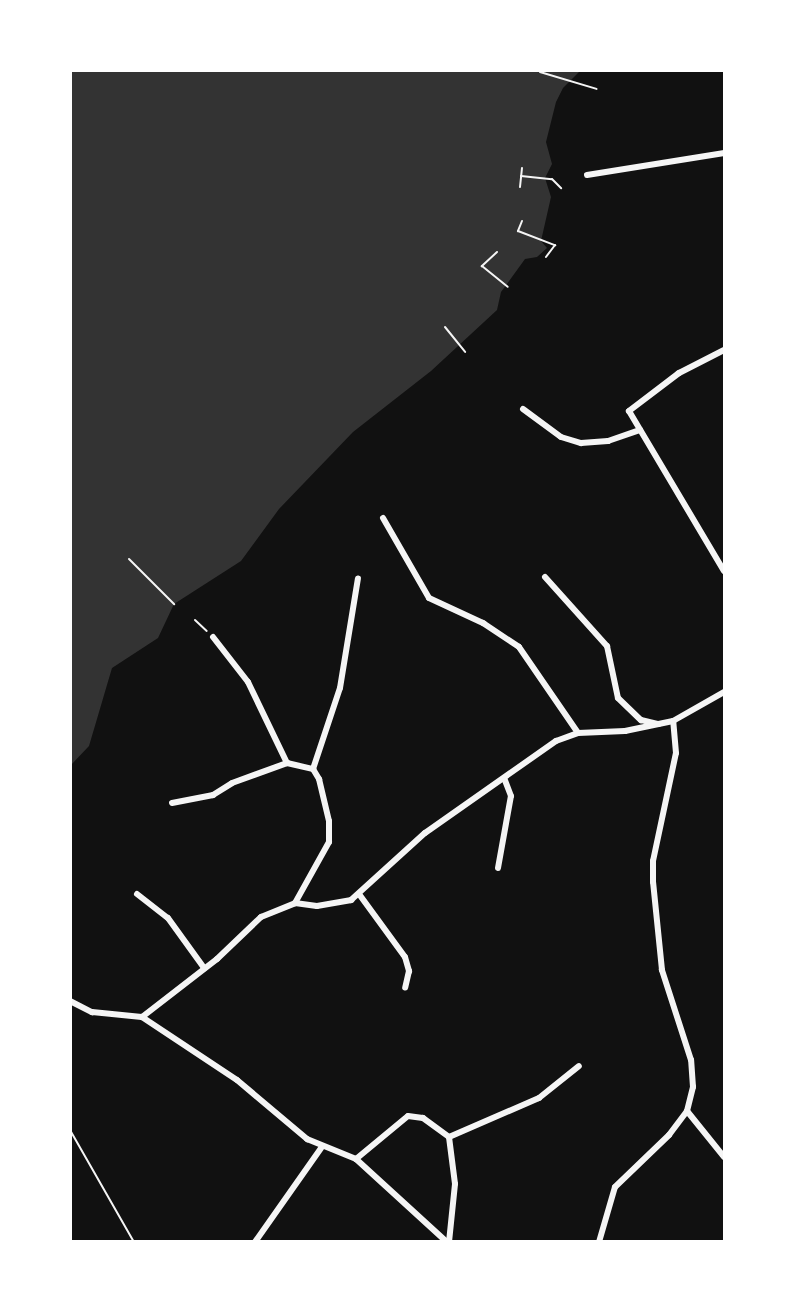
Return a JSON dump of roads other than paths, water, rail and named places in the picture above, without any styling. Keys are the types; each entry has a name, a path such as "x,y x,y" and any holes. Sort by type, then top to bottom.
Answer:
{"street":[{"path":"587,175 724,153"},
{"path":"724,350 680,373 629,411 724,571"},
{"path":"523,409 561,437 581,443 608,441 640,430"},
{"path":"384,518 429,598 483,623 519,647 578,733"},
{"path":"717,560 724,555"},
{"path":"545,577 608,646 618,698 641,720 663,724"},
{"path":"295,903 329,842 328,814 314,769 340,688 358,578"},
{"path":"213,637 248,682 287,763"},
{"path":"142,1017 204,968 252,923 295,903 330,905 359,894 416,841 505,780 556,741 578,733 674,721 724,692"},
{"path":"599,1242 615,1187 663,1142 687,1112 693,1087 691,1060 662,970 653,882 653,861 676,753 674,721"},
{"path":"172,802 213,795 238,780 287,763 314,769"},
{"path":"498,868 511,796 505,780"},
{"path":"137,894 168,918 204,968"},
{"path":"359,894 405,957 409,970 405,988"},
{"path":"70,1000 92,1012 142,1017 237,1080 321,1148 356,1159 448,1242"},
{"path":"449,1137 539,1098 579,1066"},
{"path":"687,1112 724,1157"},
{"path":"356,1159 408,1116 423,1118 449,1137 456,1184 448,1242"},
{"path":"255,1242 321,1148"}]}
